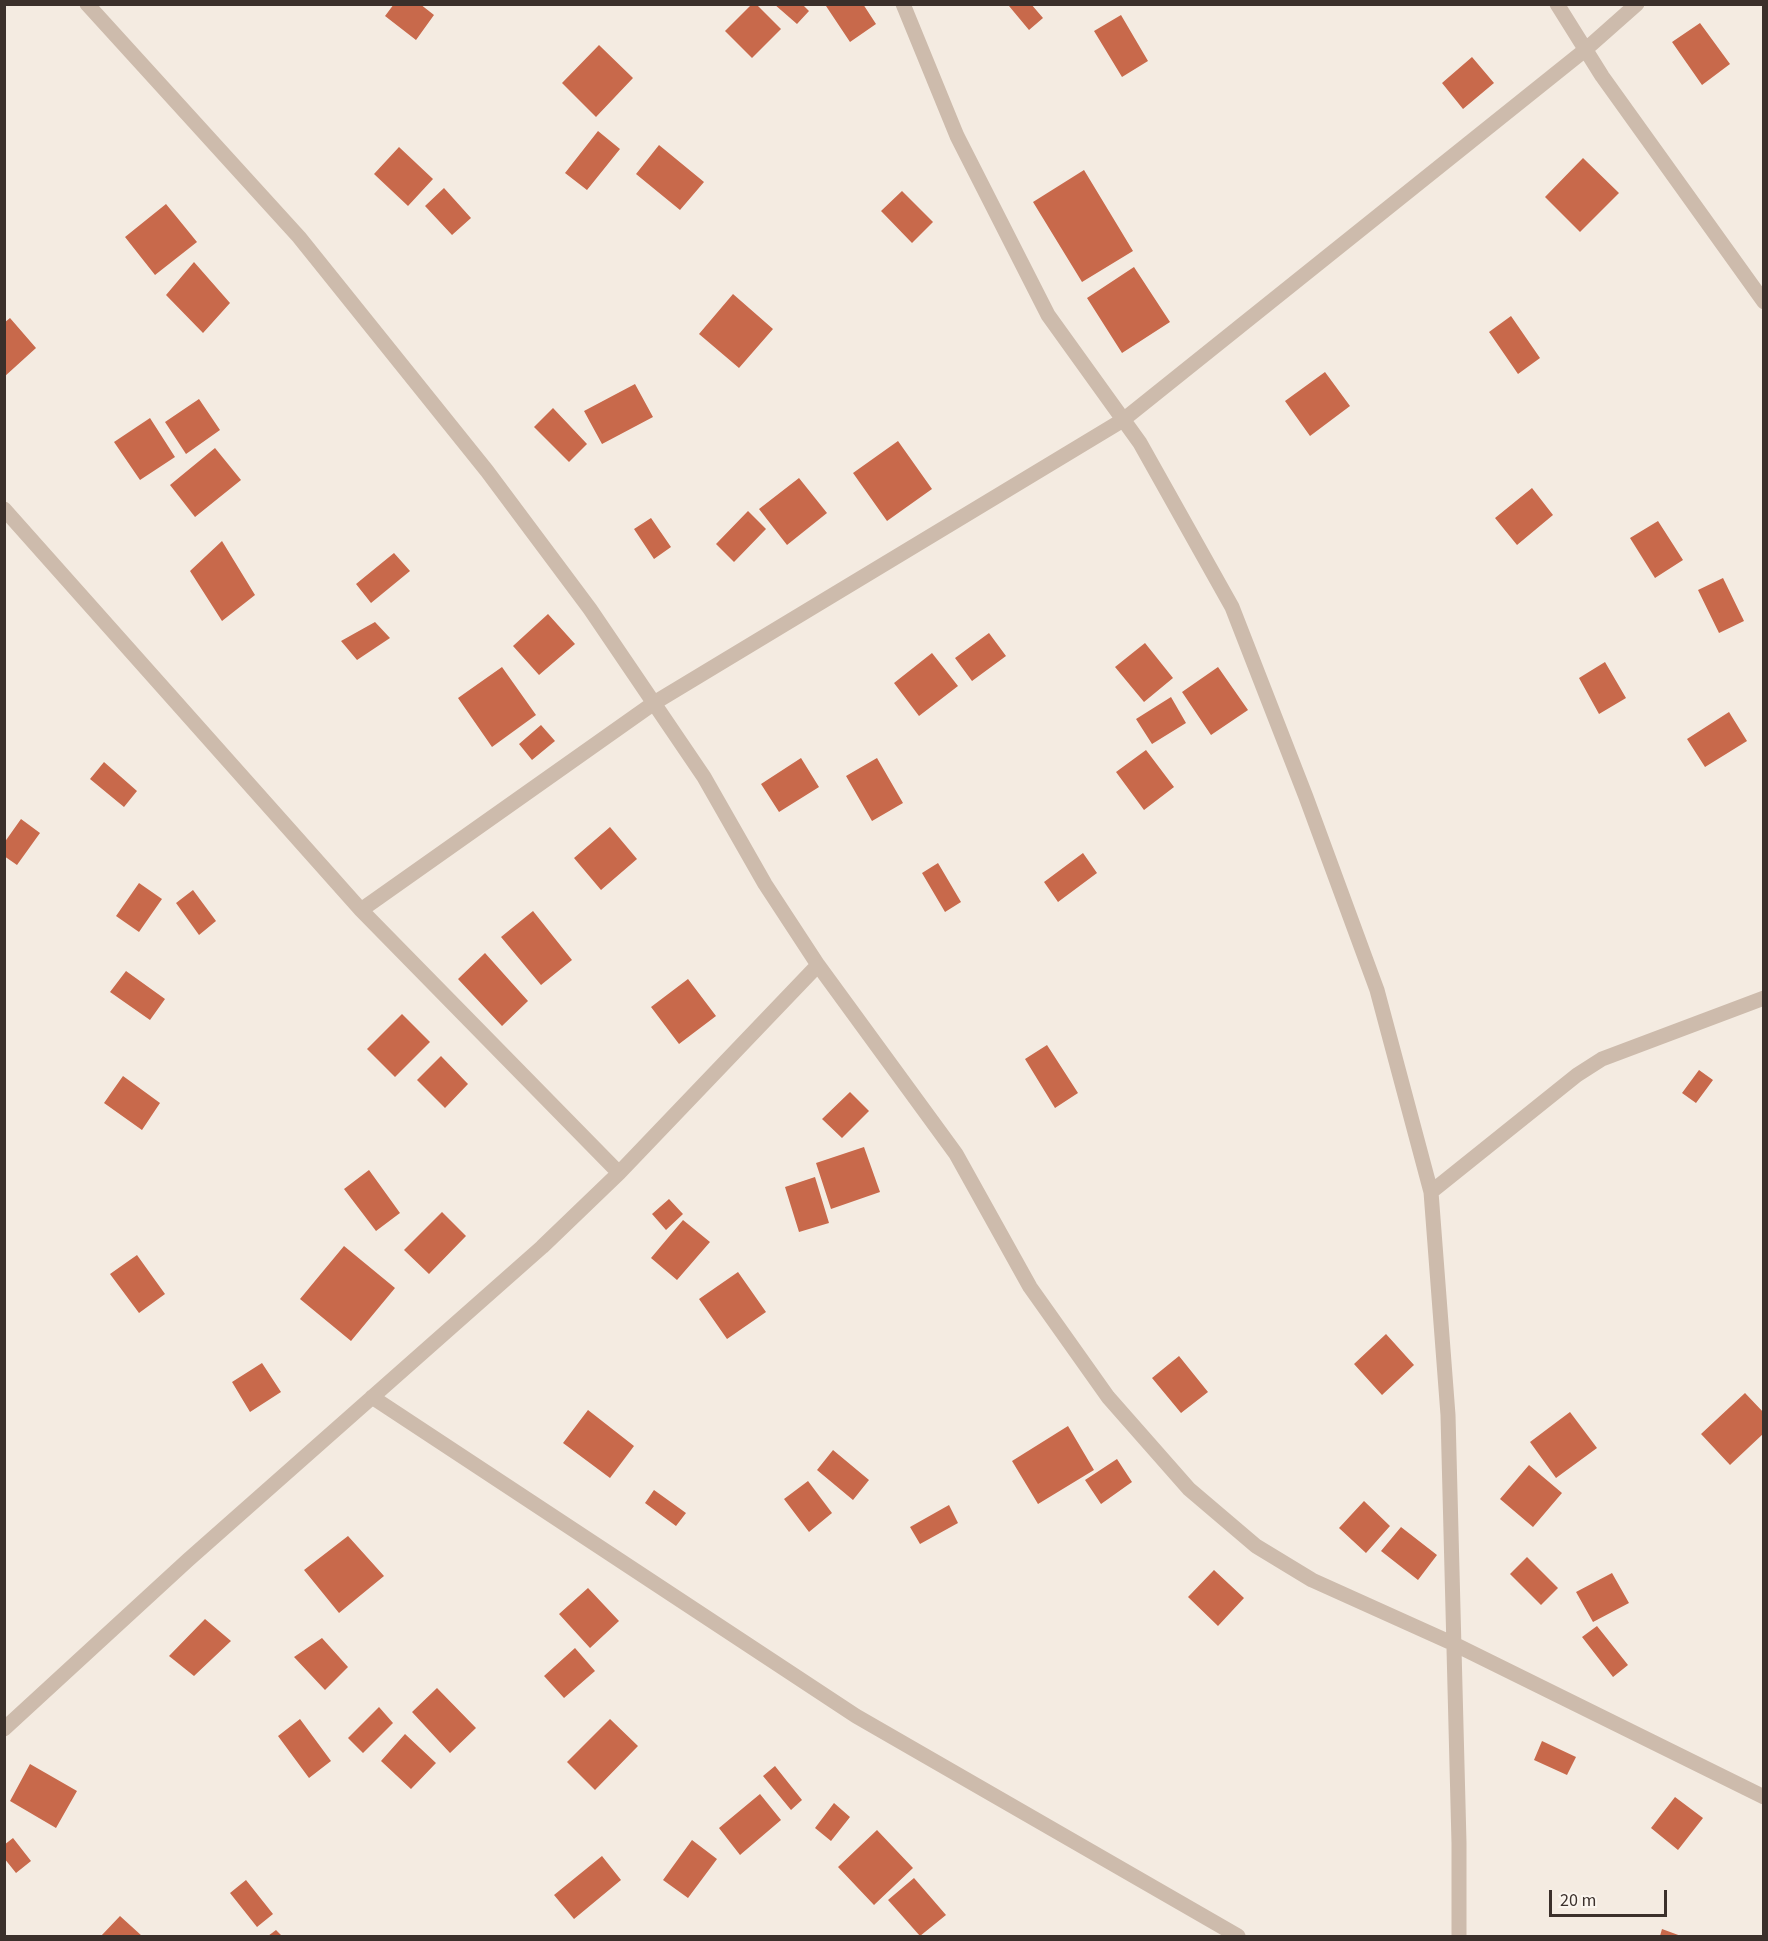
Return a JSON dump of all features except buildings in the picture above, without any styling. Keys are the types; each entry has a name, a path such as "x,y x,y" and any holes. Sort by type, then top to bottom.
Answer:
{"street":[{"path":"87,4 299,237 487,471 590,609 704,777 765,884 818,965 956,1154 1030,1287 1102,1388 1190,1489 1256,1546 1312,1580 1454,1644 1764,1797"},
{"path":"903,4 957,136 1048,315 1140,443 1232,607 1306,797 1377,990 1431,1192 1448,1415 1459,1843 1459,1936"},
{"path":"1557,4 1585,50 1764,302"},
{"path":"361,910 654,703 1123,420 1585,50 1637,4"},
{"path":"4,509 361,910 619,1173"},
{"path":"4,1729 188,1560 543,1247 619,1173 818,965"},
{"path":"1431,1192 1577,1075 1602,1059 1764,998"},
{"path":"372,1397 856,1716 1238,1936"}]}
